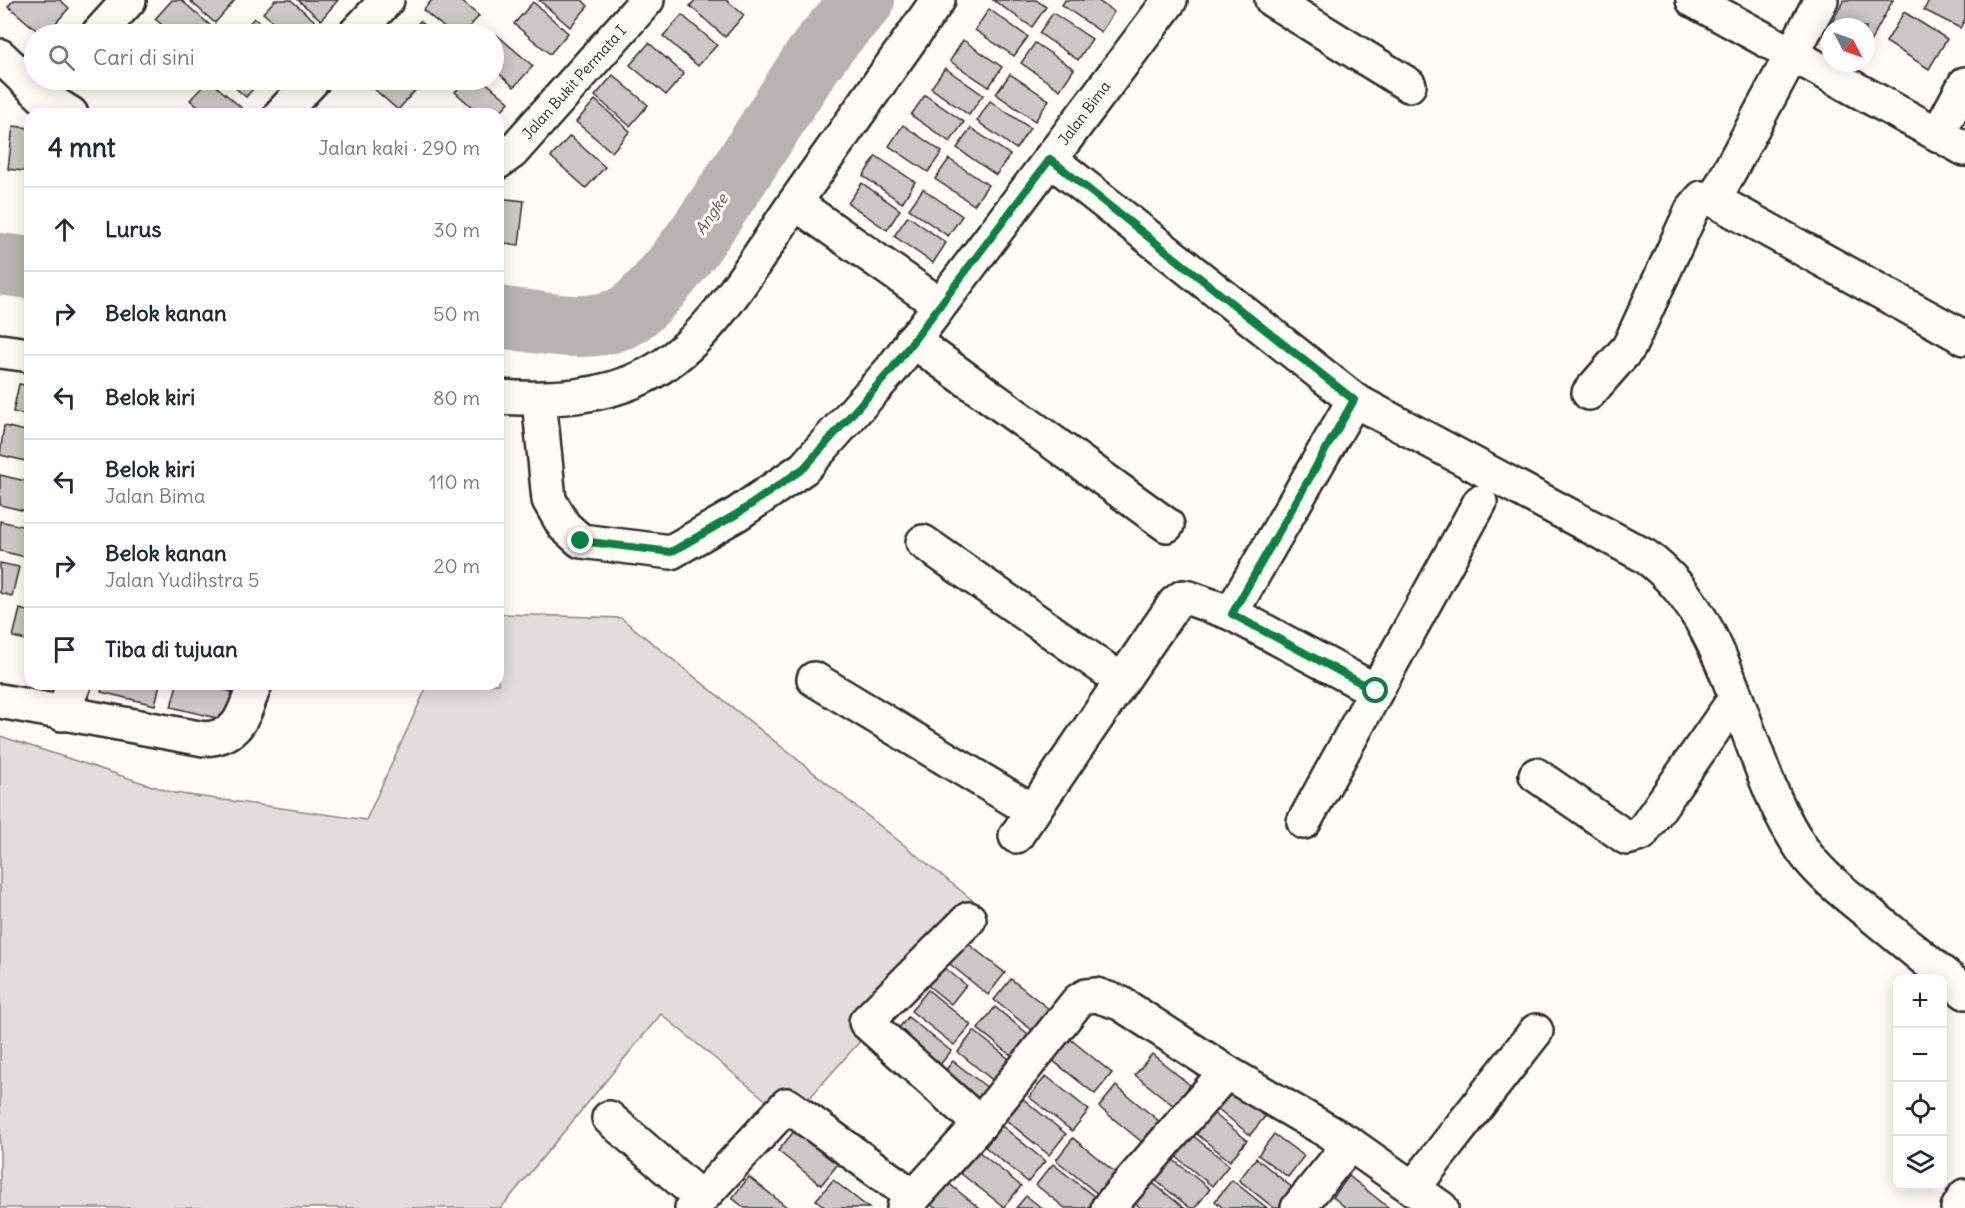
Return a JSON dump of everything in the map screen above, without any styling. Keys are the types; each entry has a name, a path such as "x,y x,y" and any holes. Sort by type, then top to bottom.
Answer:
{"street":[{"path":"107,24 129,0"},
{"path":"364,24 387,0"},
{"name":"Jalan Bukit Permata I","path":"504,158 512,152 647,0"},
{"path":"504,397 539,399 599,392 625,385 651,373 674,357 723,307 938,0"},
{"name":"Jalan Bima","path":"539,399 549,500 564,526 581,541 671,552 737,514 804,468 892,369 1170,0"},
{"path":"1272,0 1409,85"},
{"path":"1693,0 1951,142 1965,84"},
{"path":"1714,200 1821,0"},
{"path":"0,56 24,72"},
{"path":"51,90 66,108"},
{"path":"287,108 304,90"},
{"path":"1050,159 1354,400 1645,556 1665,571 1687,599 1712,641 1773,799 1808,856 1844,892 1965,992"},
{"path":"1588,393 1629,347 1692,210 1702,198 1714,200 1965,338"},
{"path":"795,202 939,304"},
{"path":"912,340 1167,525"},
{"path":"1232,614 1354,400"},
{"path":"1304,822 1480,502"},
{"path":"923,542 1121,680"},
{"path":"814,679 1024,823 1175,603 1183,597 1232,614 1376,691"},
{"path":"0,701 68,699 204,739 222,738 233,731 252,690"},
{"path":"1536,775 1627,838 1635,838 1641,834 1735,699"},
{"path":"969,919 866,1022 980,1124"},
{"path":"609,1118 696,1203 788,1105 909,1203 980,1124 1078,1001 1086,996 1096,995 1120,1002 1226,1072 1350,1144 1441,1208"},
{"path":"1414,1187 1536,1031"},
{"path":"1108,1208 1226,1072"},
{"path":"1298,1208 1350,1144"},
{"path":"1958,1208 1965,1197"}],"shaded area":[{"path":"504,614 621,618 980,906 790,1120 661,1014 501,1208 0,1208 0,736 174,793 366,820 425,690 504,690"}],"building":[{"path":"14,0 60,0 69,8 55,24 29,24 8,6"},
{"path":"172,0 181,0 209,24 161,24 155,19"},
{"path":"189,0 235,0 215,23"},
{"path":"275,0 291,0 317,23 276,24 263,13"},
{"path":"298,0 338,0 321,20"},
{"path":"432,0 460,0 479,16 472,24 440,24 423,10"},
{"path":"539,0 582,0 588,6 570,27"},
{"path":"695,0 726,0 744,15 725,37 690,6"},
{"path":"993,0 1036,0 1046,7 1032,27"},
{"path":"1065,0 1097,0 1114,12 1101,32 1062,5"},
{"path":"1844,0 1893,0 1875,33 1875,18 1834,18"},
{"path":"1929,0 1965,0 1965,19 1960,28 1924,10"},
{"path":"533,2 568,33 550,54 514,24"},
{"path":"989,9 1028,37 1014,56 975,30"},
{"path":"1904,12 1947,39 1929,69 1886,42"},
{"path":"1053,13 1092,39 1078,60 1039,33"},
{"path":"682,15 717,45 698,66 663,36"},
{"path":"254,18 261,24 249,24"},
{"path":"963,40 1002,67 989,87 950,61"},
{"path":"504,41 533,66 514,87 504,78"},
{"path":"649,43 684,74 666,95 630,65"},
{"path":"1035,43 1074,69 1060,90 1021,63"},
{"path":"945,68 983,95 969,115 931,88"},
{"path":"1010,74 1049,100 1035,121 996,94"},
{"path":"613,75 648,105 630,126 595,96"},
{"path":"200,90 221,90 242,108 199,108 190,100"},
{"path":"238,90 252,90 246,97"},
{"path":"375,90 416,90 400,108 396,108"},
{"path":"457,90 495,90 509,102 504,108 473,108 455,92"},
{"path":"925,95 964,122 950,142 911,115"},
{"path":"595,100 630,131 612,152 576,122"},
{"path":"990,101 1030,128 1016,149 977,121"},
{"path":"903,125 942,152 928,172 889,146"},
{"path":"13,126 24,127 24,171 8,169"},
{"path":"971,128 1010,155 996,175 957,148"},
{"path":"570,136 605,167 586,188 551,157"},
{"path":"876,156 915,182 902,203 863,176"},
{"path":"949,159 988,185 974,205 935,179"},
{"path":"862,183 900,210 887,230 848,203"},
{"path":"923,189 962,216 948,236 909,209"},
{"path":"504,199 524,201 519,245 504,243"},
{"path":"908,216 946,243 933,263 894,236"},
{"path":"19,384 24,385 24,415 13,412"},
{"path":"4,426 24,431 24,461 0,455"},
{"path":"0,475 24,481 24,511 0,505"},
{"path":"0,521 24,527 24,557 0,551"},
{"path":"0,563 19,567 12,596 0,593"},
{"path":"20,609 24,610 24,640 13,637"},
{"path":"102,690 159,690 155,705 101,692"},
{"path":"175,690 232,692 225,720 171,707"},
{"path":"962,939 1005,973 988,995 945,960"},
{"path":"941,965 966,985 951,1004 926,984"},
{"path":"1011,979 1054,1013 1037,1034 994,1000"},
{"path":"928,990 971,1025 954,1045 911,1011"},
{"path":"995,1007 1038,1042 1021,1063 978,1029"},
{"path":"908,1017 951,1051 934,1072 891,1037"},
{"path":"974,1031 1018,1066 1001,1087 958,1052"},
{"path":"1069,1038 1112,1073 1095,1094 1052,1060"},
{"path":"1152,1054 1195,1089 1179,1110 1135,1075"},
{"path":"953,1061 997,1095 980,1116 936,1082"},
{"path":"1046,1076 1089,1110 1072,1131 1029,1097"},
{"path":"1224,1079 1267,1114 1250,1135 1207,1100"},
{"path":"1116,1086 1159,1121 1142,1142 1099,1107"},
{"path":"1023,1099 1066,1134 1049,1155 1006,1120"},
{"path":"1203,1105 1247,1140 1230,1161 1187,1126"},
{"path":"1002,1126 1045,1161 1028,1182 985,1147"},
{"path":"795,1130 838,1164 821,1185 778,1151"},
{"path":"1186,1130 1229,1165 1212,1186 1169,1151"},
{"path":"1274,1134 1304,1156 1288,1177 1258,1155"},
{"path":"1073,1138 1116,1173 1099,1195 1056,1160"},
{"path":"978,1151 1021,1186 1004,1207 960,1173"},
{"path":"1167,1155 1210,1189 1195,1208 1190,1208 1150,1176"},
{"path":"1256,1158 1299,1193 1287,1208 1274,1208 1239,1180"},
{"path":"1053,1164 1096,1198 1089,1208 1065,1208 1036,1185"},
{"path":"1349,1176 1389,1208 1346,1208 1333,1197"},
{"path":"749,1177 788,1208 745,1208 732,1198"},
{"path":"833,1180 869,1208 826,1208 816,1200"},
{"path":"1149,1180 1184,1208 1141,1208 1132,1201"},
{"path":"1232,1180 1267,1208 1223,1208 1215,1201"},
{"path":"947,1182 979,1208 935,1208 930,1204"},
{"path":"1026,1196 1042,1208 1016,1208"}],"waterway":[{"name":"Angke","path":"504,318 559,325 591,326 620,319 641,304 694,242 819,51 864,0"},
{"name":"Angke","path":"0,264 24,267"}],"route":[{"path":"581,541 671,552 737,514 804,468 892,369 1050,159 1354,400 1232,614 1376,691"}]}
